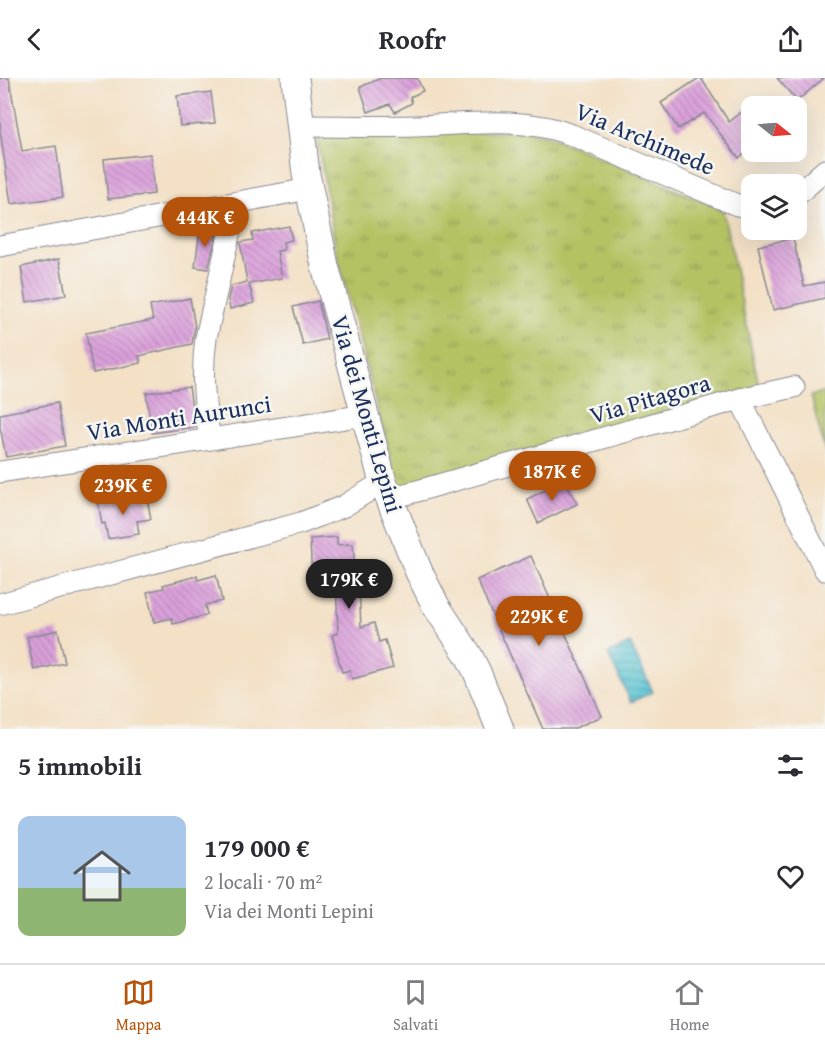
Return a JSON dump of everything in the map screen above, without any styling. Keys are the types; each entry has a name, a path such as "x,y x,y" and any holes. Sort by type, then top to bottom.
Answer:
{"street":[{"name":"Via dei Monti Lepini","path":"295,78 309,189 325,266 386,490 422,578 436,606 469,656 500,729"},
{"name":"Via Archimede","path":"301,126 389,127 506,123 536,125 558,129 741,205"},
{"path":"807,186 825,170"},
{"path":"0,246 309,189"},
{"path":"210,439 203,396 205,346 236,203"},
{"path":"740,399 794,387"},
{"name":"Via Pitagora","path":"0,604 301,523 386,490 740,399 825,570"},
{"name":"Via Monti Aurunci","path":"0,472 365,415"}],"green space":[{"path":"524,131 547,136 723,210 759,387 398,488 336,250 317,138 341,135"},
{"path":"825,392 825,451 811,396"}],"water":[{"path":"630,643 653,692 631,702 608,654"}],"building":[{"path":"0,78 9,78 22,151 56,146 63,197 11,204 0,131"},
{"path":"381,78 417,78 423,91 410,97 412,103 395,112 390,104 368,112 360,87"},
{"path":"701,78 729,122 741,113 741,156 739,158 704,113 678,129 661,103"},
{"path":"777,78 824,78 803,96 793,96"},
{"path":"211,92 215,123 180,126 177,96"},
{"path":"150,154 154,194 108,199 104,159"},
{"path":"289,226 292,240 283,242 284,250 277,251 282,278 249,284 254,303 230,309 228,299 231,286 247,282 240,242 253,240 252,233"},
{"path":"200,229 217,232 208,269 195,267"},
{"path":"793,240 804,286 825,282 825,298 773,310 758,246"},
{"path":"59,259 66,295 27,302 21,267"},
{"path":"190,298 195,327 192,344 139,356 141,363 93,373 86,333 153,320 150,306"},
{"path":"318,301 327,339 303,345 293,307"},
{"path":"189,387 195,427 152,433 146,393"},
{"path":"57,403 65,446 6,457 0,414"},
{"path":"565,480 577,504 538,523 527,499"},
{"path":"127,497 128,501 147,498 151,519 137,521 139,534 108,539 105,523 102,524 98,502"},
{"path":"337,537 337,545 353,544 356,586 359,586 361,627 374,623 379,642 385,640 393,668 352,679 350,670 342,672 332,635 338,633 336,579 312,581 310,539"},
{"path":"531,556 602,716 573,729 543,729 477,580"},
{"path":"216,575 222,601 205,605 207,615 173,624 172,618 154,622 147,592 197,576 198,580"},
{"path":"58,630 65,663 34,670 27,637"}]}
